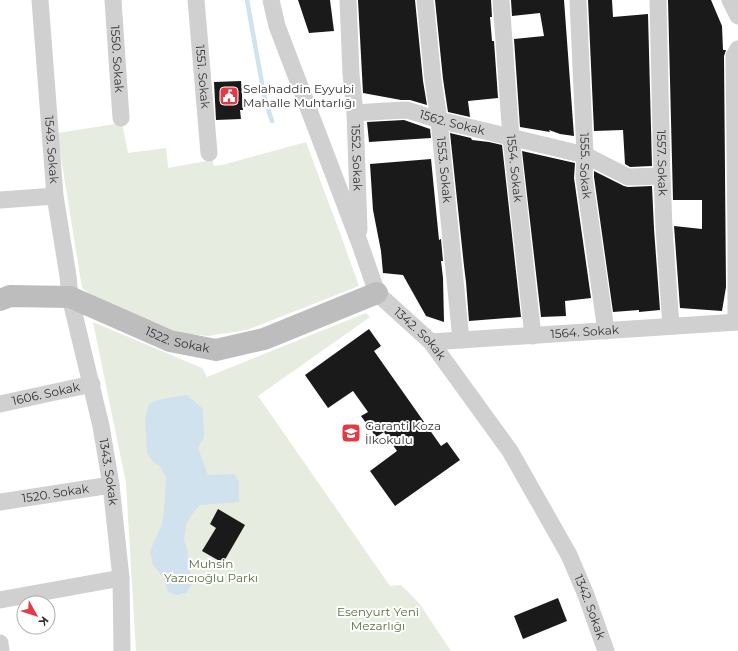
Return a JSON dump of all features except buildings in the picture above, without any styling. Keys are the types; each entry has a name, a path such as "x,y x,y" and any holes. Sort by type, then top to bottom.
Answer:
{"street":[{"name":"1549. Sokak","path":"40,0 55,196 70,297"},
{"name":"1550. Sokak","path":"113,0 121,118"},
{"name":"1551. Sokak","path":"196,0 209,153"},
{"name":"1342. Sokak","path":"271,0 277,26 360,244 377,293 431,342 506,444 569,556 586,595 606,651"},
{"name":"1552. Sokak","path":"348,0 351,74 355,113 360,244"},
{"name":"1553. Sokak","path":"426,0 460,340"},
{"name":"1554. Sokak","path":"501,0 511,138 533,336"},
{"name":"1555. Sokak","path":"578,0 585,155 584,178 606,331"},
{"name":"1557. Sokak","path":"658,0 664,228 671,326"},
{"path":"730,0 738,16"},
{"path":"737,322 734,56 738,49"},
{"name":"1562. Sokak","path":"355,113 386,110 407,110 439,120 585,155 628,177 662,176"},
{"path":"0,200 55,196"},
{"name":"1522. Sokak","path":"0,300 10,296 70,297 170,341 216,350 264,339 377,293"},
{"name":"1343. Sokak","path":"70,297 92,384 112,485 120,578 122,651"},
{"name":"1564. Sokak","path":"431,342 737,322"},
{"name":"1606. Sokak","path":"0,404 92,384"},
{"name":"1520. Sokak","path":"0,502 112,485"},
{"path":"0,600 120,578"},
{"path":"0,643 1,651"}],"green space":[{"path":"122,123 128,153 166,148 168,168 212,160 214,166 222,165 306,142 359,286 247,330 208,336 172,330 95,298 82,288 57,133"},
{"name":"Muhsin Yazıcıoğlu Parkı","path":"366,313 370,317 258,396 390,586 401,585 419,603 451,651 136,651 126,483 93,322 202,368 207,377"}],"water":[{"path":"187,395 203,409 204,437 198,448 208,475 234,474 239,482 239,502 200,505 192,514 186,524 184,540 187,549 192,584 186,593 176,595 168,592 164,578 153,565 150,551 162,524 166,477 160,466 154,463 147,453 145,418 149,404 162,399"}],"waterway":[{"path":"247,0 265,100 272,121"}],"place":[{"name":"Selahaddin Eyyubi Mahalle Muhtarlığı","path":"229,96"},
{"name":"Garanti Koza İlkokulu","path":"351,433"}],"park label":[{"name":"Esenyurt Yeni Mezarlığı","path":"378,619"}]}
